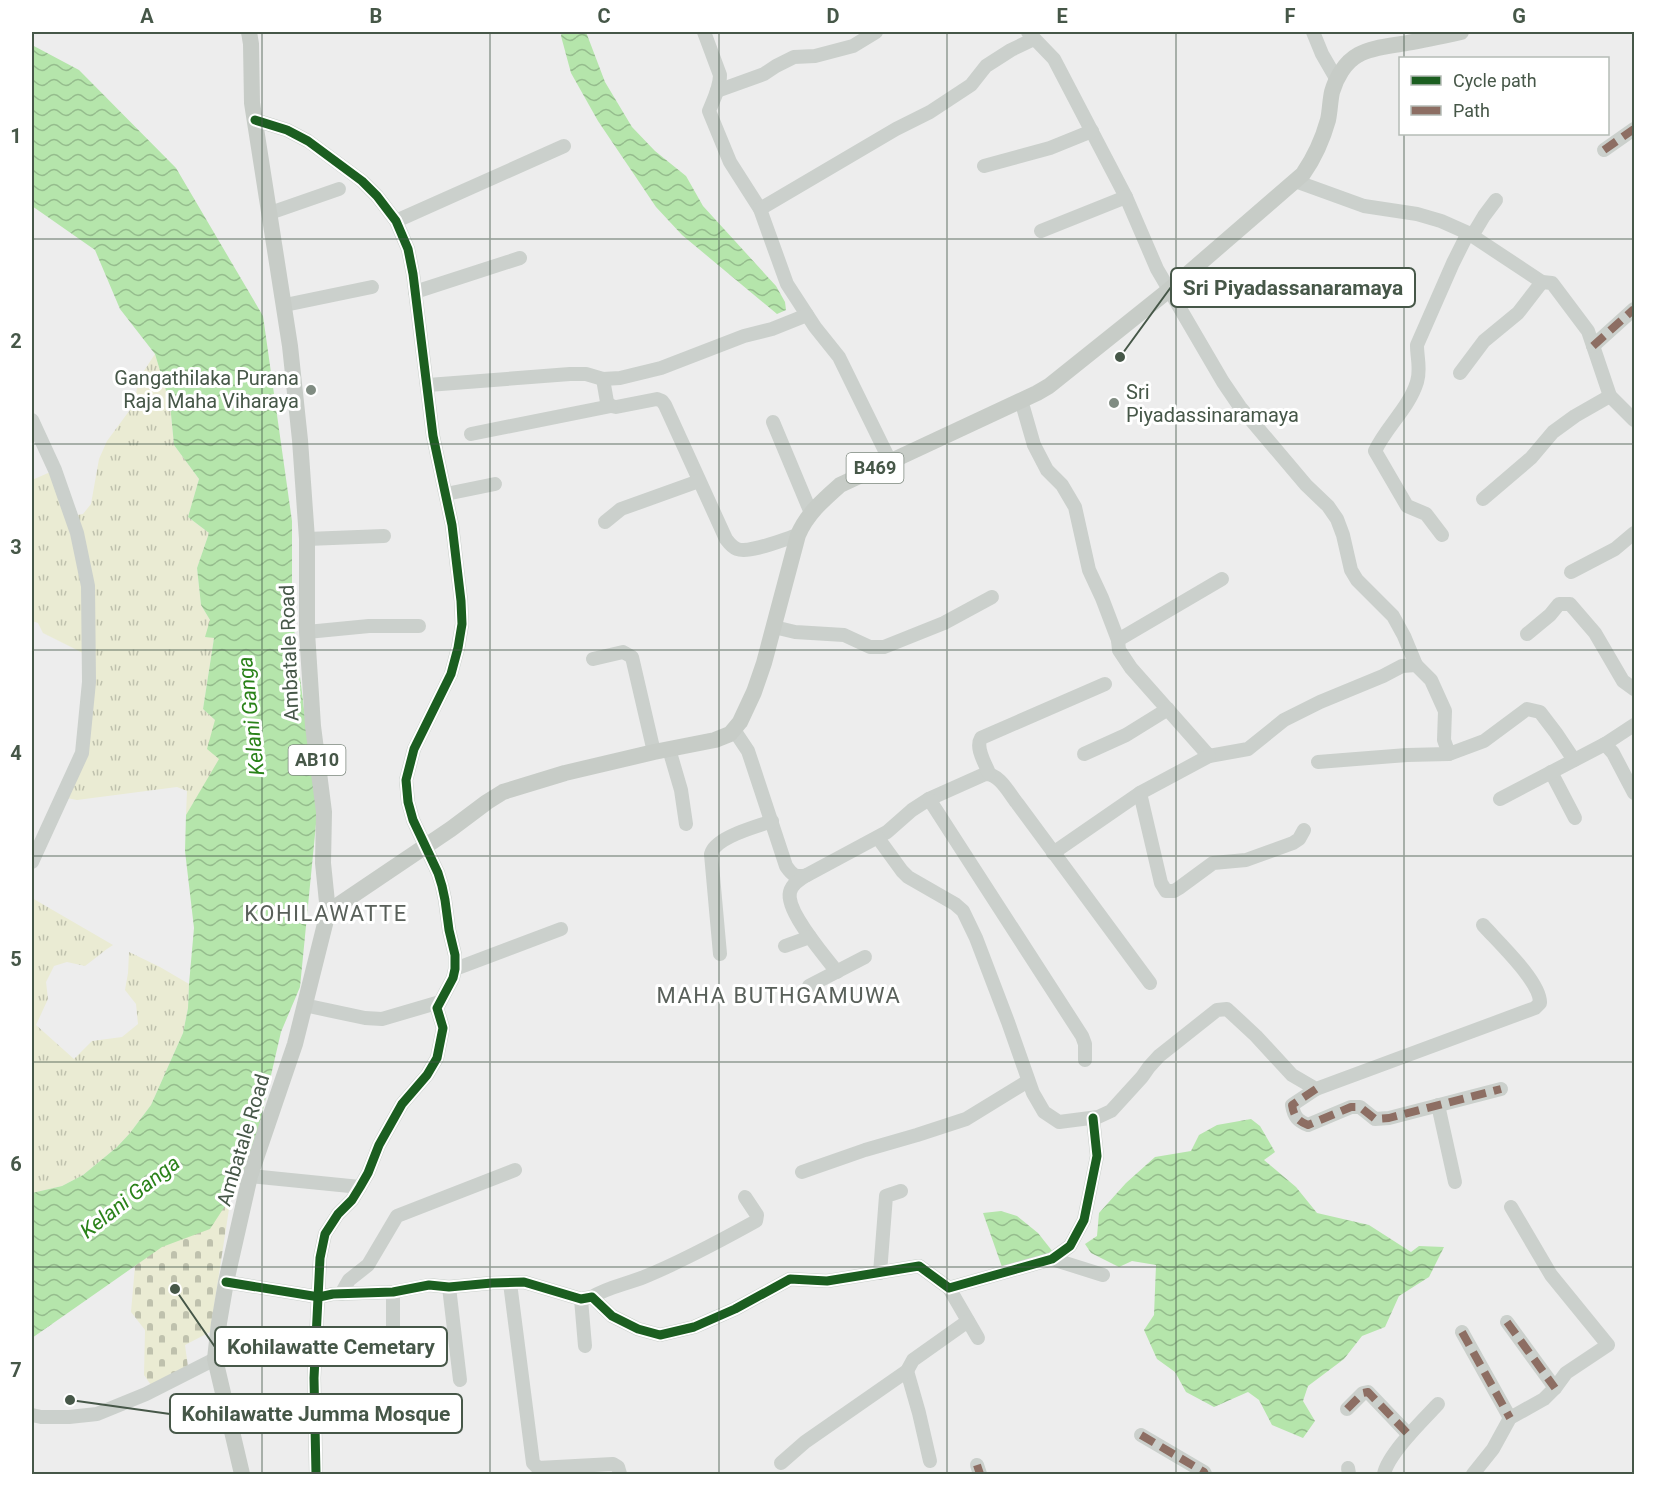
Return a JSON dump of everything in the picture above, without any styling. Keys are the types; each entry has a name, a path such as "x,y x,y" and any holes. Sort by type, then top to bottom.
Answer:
{"main road":[{"name":"Ambatale Road","path":"242,1474 215,1359 219,1323 250,1176 295,1044 328,912 323,863 324,813 313,726 307,632 307,539 300,440 285,305 252,103 249,32"},
{"name":"B469","path":"734,730 754,692 764,663 798,535 818,504 840,485 1049,386 1169,290 1295,181 1308,167 1324,131 1336,80 1343,68 1359,54 1382,47 1461,32"},
{"path":"328,912 503,792 565,773 722,738 734,730"}],"street":[{"path":"704,32 720,75 717,91 709,111 730,162 760,209 787,284 839,357 890,461"},
{"path":"717,91 764,74 794,57 815,56 853,46 876,32"},
{"path":"1313,32 1336,80"},
{"path":"760,209 896,129 930,112 971,85 986,66 1031,35 1054,59 1126,197 1157,269 1223,382 1240,407 1306,485 1328,506 1337,519 1343,535 1351,570 1357,580 1393,616 1416,665 1431,680 1445,711 1444,740 1449,754"},
{"path":"255,120 287,130 308,141 362,182 377,196 396,221 408,249 416,292 433,436 455,546 461,601 462,624 451,674 414,749 406,780 408,802 413,820 438,873 446,900 446,916 456,955 456,969 437,1008 443,1028 437,1058 427,1075 402,1104 379,1145 360,1187 325,1234 320,1258 314,1378 316,1474"},
{"path":"1604,150 1635,129"},
{"path":"984,166 1050,148 1092,131"},
{"path":"396,221 564,146"},
{"path":"1295,181 1364,206 1417,214 1441,221 1470,235 1542,282 1552,283 1588,331 1610,396 1635,420"},
{"path":"270,213 339,189"},
{"path":"1041,231 1126,197"},
{"path":"1442,535 1426,514 1407,506 1375,452 1382,438 1411,397 1417,381 1420,361 1417,355 1417,345 1453,263 1496,200"},
{"path":"416,292 519,258"},
{"path":"1460,373 1484,341 1518,313 1542,282"},
{"path":"285,305 372,287"},
{"path":"1593,346 1635,309"},
{"path":"428,386 570,374 586,374 603,379 620,378 661,368 807,315"},
{"path":"603,379 607,402 611,406"},
{"path":"1483,499 1531,458 1553,432 1610,396"},
{"path":"471,434 657,399 662,401 669,412 730,545 738,550 747,550 798,535"},
{"path":"1021,400 1038,453 1047,470 1062,484 1075,507 1089,570 1118,640 1119,650 1131,668 1209,756"},
{"path":"32,420 77,532 88,586 89,682 82,753 32,862"},
{"path":"773,422 811,513"},
{"path":"605,522 621,509 699,481"},
{"path":"446,494 495,484"},
{"path":"1571,572 1615,549 1635,533"},
{"path":"307,539 384,536"},
{"path":"1118,640 1222,579"},
{"path":"774,627 795,633 844,635 870,647 884,647 944,623 992,597"},
{"path":"1527,634 1550,615 1559,604 1570,604 1595,633 1623,681 1635,689"},
{"path":"307,632 369,626 419,626"},
{"path":"593,659 623,652 632,657 662,750 681,790 686,824"},
{"path":"1053,853 1140,793 1209,756 1248,748 1284,720 1402,666 1416,665"},
{"path":"1105,684 981,738 978,742 989,773 997,778 1150,983"},
{"path":"1084,754 1125,735 1168,709"},
{"path":"1318,762 1407,754 1449,754 1484,741 1527,709 1540,712 1574,760"},
{"path":"1500,800 1605,744 1635,725"},
{"path":"734,730 748,751 786,866 794,876 807,875 887,832 912,810 929,799 989,773"},
{"path":"1605,744 1613,753 1634,793"},
{"path":"1551,772 1575,818"},
{"path":"1140,793 1161,883 1166,891 1179,888 1212,863 1238,862 1293,843 1299,839 1304,830"},
{"path":"929,799 1082,1036 1086,1060"},
{"path":"720,954 712,849 720,842 772,821"},
{"path":"878,837 902,872 963,911 1004,1011 1028,1081 1044,1112 1053,1119 1059,1122 1093,1118 1111,1111 1159,1056 1217,1010 1227,1009 1292,1075 1316,1089"},
{"path":"807,875 792,888 789,893 790,902 797,918 837,972"},
{"path":"1483,925 1527,974 1540,997 1540,1003 1535,1008 1316,1089 1292,1106 1293,1115 1300,1122 1308,1125 1351,1107 1360,1107 1375,1119 1389,1118 1501,1089"},
{"path":"456,969 561,929"},
{"path":"785,946 810,937"},
{"path":"809,986 865,957"},
{"path":"304,1005 364,1018 382,1019 440,1002"},
{"path":"802,1172 966,1119 1028,1081"},
{"path":"1438,1105 1455,1182"},
{"path":"949,1288 1052,1259 1070,1246 1084,1220 1097,1156 1093,1118"},
{"path":"341,1294 349,1280 368,1265 397,1216 515,1170"},
{"path":"250,1176 360,1187"},
{"path":"880,1273 886,1196 901,1191"},
{"path":"587,1298 603,1290 643,1277 706,1249 756,1221 757,1215 745,1197"},
{"path":"1473,1474 1493,1449 1510,1418 1538,1403 1555,1388 1566,1373 1608,1345 1551,1275 1511,1207"},
{"path":"1052,1259 1103,1275"},
{"path":"226,1282 319,1297 393,1292 429,1285 449,1287 492,1282 524,1282 587,1298 612,1316 638,1329 660,1335 694,1327 735,1309 790,1279 827,1281 919,1266 949,1288 978,1338"},
{"path":"510,1283 535,1467 614,1464 618,1467 620,1474"},
{"path":"449,1287 460,1380"},
{"path":"393,1292 393,1341"},
{"path":"585,1346 587,1298"},
{"path":"780,1463 805,1442 907,1371 913,1360 968,1321"},
{"path":"1508,1322 1555,1388"},
{"path":"1462,1332 1510,1418"},
{"path":"32,1415 69,1417 97,1414 146,1394 215,1359"},
{"path":"907,1371 930,1461"},
{"path":"1347,1409 1363,1393 1368,1392 1409,1435"},
{"path":"1384,1474 1385,1467 1409,1435 1438,1404"},
{"path":"1141,1435 1205,1474"}],"green space":[{"path":"155,354 170,404 174,445 199,479 188,517 209,533 197,568 201,605 210,620 214,638 203,709 215,720 220,759 186,815 187,791 177,787 77,800 62,797 82,753 89,656 43,633 38,623 32,621 32,480 55,470 71,516 83,514 91,504 99,459 107,441 135,403 138,380"},
{"path":"32,898 113,945 85,966 67,962 54,966 46,982 48,999 36,1025 74,1059 92,1041 122,1037 138,1024 136,1004 125,990 129,952 189,984 188,1008 183,1033 151,1105 130,1133 83,1175 62,1186 32,1193"},
{"path":"229,1201 210,1332 185,1345 188,1367 151,1385 144,1375 145,1330 131,1312 135,1266 159,1245 206,1227"}],"water":[{"path":"562,32 586,32 605,82 632,127 655,151 686,176 703,206 776,286 785,302 786,310 777,314 682,235 656,207 598,121 571,73 561,36"},
{"name":"Kelani Ganga","path":"32,45 79,70 176,168 263,316 292,521 292,612 317,814 300,987 281,1032 256,1140 240,1183 210,1229 162,1247 32,1338 32,1193 62,1186 83,1175 117,1147 151,1105 183,1033 188,1008 194,928 185,851 186,815 219,759 207,749 215,720 203,709 214,638 205,637 210,620 201,605 197,568 209,533 188,517 199,479 174,445 170,404 155,354 120,309 95,250 32,206"},
{"path":"1251,1119 1260,1126 1275,1152 1264,1160 1296,1187 1317,1213 1369,1225 1411,1252 1419,1246 1444,1247 1429,1277 1399,1296 1385,1327 1362,1336 1344,1359 1308,1386 1303,1401 1315,1421 1303,1438 1272,1425 1259,1400 1248,1392 1214,1407 1186,1392 1175,1372 1157,1359 1144,1330 1154,1315 1156,1265 1132,1261 1119,1267 1091,1253 1085,1244 1097,1236 1099,1213 1126,1183 1155,1157 1191,1151 1199,1135 1217,1125"},
{"path":"1001,1211 1017,1216 1038,1233 1053,1252 1037,1259 1002,1267 983,1213"}],"marked path":[{"path":"1604,150 1634,129"},
{"path":"1593,346 1634,309"},
{"path":"1316,1089 1292,1105 1297,1118 1308,1125 1351,1107 1360,1107 1375,1119 1389,1118 1501,1089"},
{"path":"1507,1322 1555,1388"},
{"path":"1462,1332 1510,1418"},
{"path":"1347,1409 1363,1393 1368,1392 1409,1435"},
{"path":"1141,1435 1205,1474"},
{"path":"977,1465 980,1474"}],"cycle path":[{"path":"255,120 287,130 308,141 362,181 396,221 408,249 433,436 452,525 461,601 462,624 451,674 414,749 406,780 408,802 413,820 442,886 455,955 455,969 453,978 437,1008 443,1028 437,1058 427,1075 402,1104 379,1145 360,1187 325,1234 320,1258 314,1378 316,1474"},
{"path":"226,1282 319,1297 333,1294 393,1292 429,1285 449,1287 524,1282 581,1299 592,1297 612,1316 638,1329 660,1335 694,1327 735,1309 790,1279 827,1281 919,1266 949,1288 1052,1259 1070,1246 1084,1220 1097,1156 1093,1118"}],"place":[{"name":"Sri Piyadassanaramaya","path":"1120,357"},
{"name":"Gangathilaka Purana Raja Maha Viharaya","path":"311,390"},
{"name":"Sri Piyadassinaramaya","path":"1114,403"},
{"name":"Kohilawatte Cemetary","path":"175,1289"},
{"name":"Kohilawatte Jumma Mosque","path":"70,1400"}],"district":[{"name":"KOHILAWATTE","path":"326,913"},
{"name":"MAHA BUTHGAMUWA","path":"779,995"}]}
